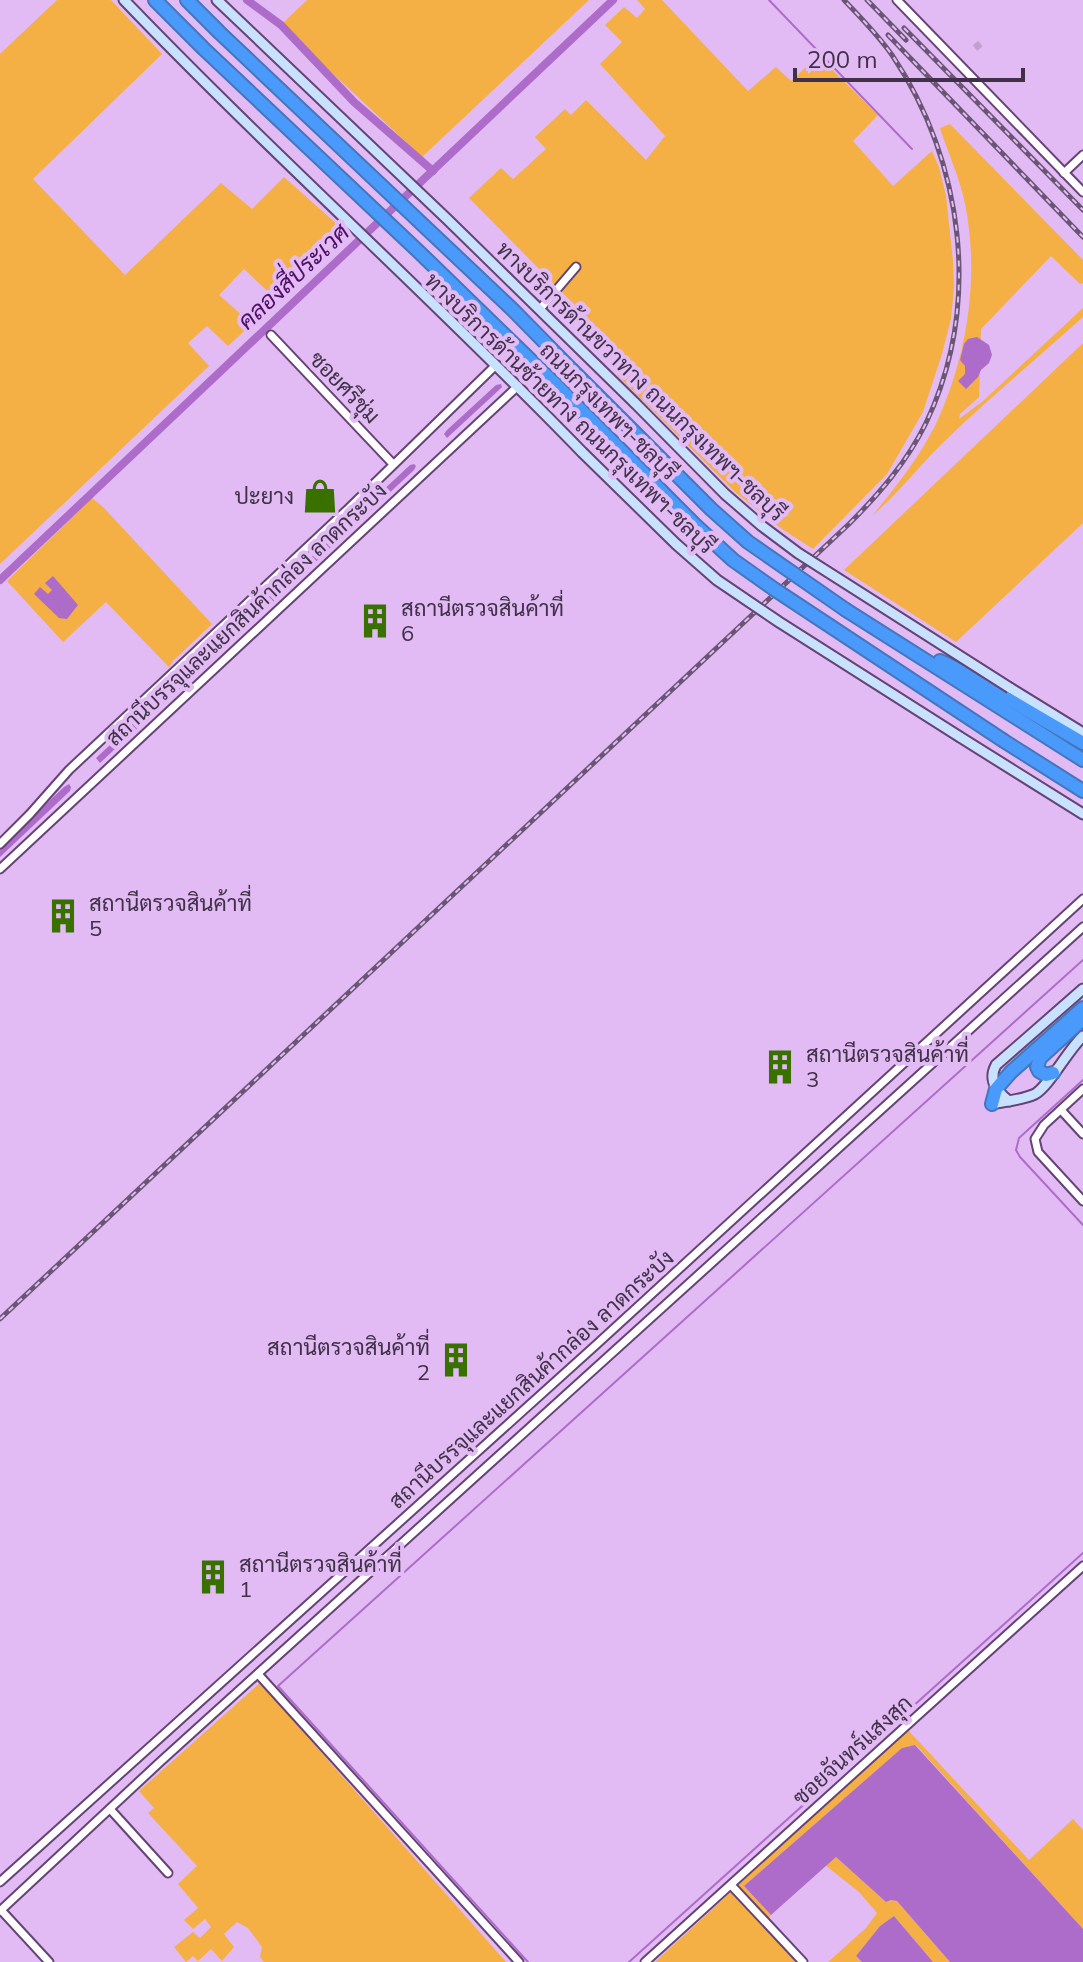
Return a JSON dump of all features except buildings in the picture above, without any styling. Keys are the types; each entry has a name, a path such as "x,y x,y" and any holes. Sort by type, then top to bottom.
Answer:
{"highway":[{"name":"ถนนกรุงเทพฯ-ชลบุรี","path":"155,0 418,251 733,560 1083,793"},
{"name":"ถนนกรุงเทพฯ-ชลบุรี","path":"187,0 513,310 711,509 748,542 846,610 1083,760"},
{"path":"890,638 955,668 1083,743"},
{"path":"992,1104 996,1089 1011,1072 1083,1008"},
{"path":"1053,1073 1042,1074 1037,1067 1040,1058 1083,1019"}],"main road":[{"name":"ทางบริการด้านซ้ายทาง ถนนกรุงเทพฯ-ชลบุรี","path":"124,0 676,544 717,580 792,631 1083,814"},
{"name":"ทางบริการด้านขวาทาง ถนนกรุงเทพฯ-ชลบุรี","path":"217,0 448,220 543,305 725,494 762,526 798,553 1083,733"},
{"path":"1009,1101 993,1083 992,1072 996,1065 1083,989"},
{"path":"992,1104 1027,1097 1039,1091 1072,1045 1083,1036"}],"street":[{"path":"898,1 1083,192"},
{"path":"1064,173 1083,155"},
{"path":"543,305 576,267"},
{"name":"ซอยศรีชุ่ม","path":"271,335 393,464"},
{"name":"สถานีบรรจุและแยกสินค้ากล่อง ลาดกระบัง","path":"0,844 69,770 496,365"},
{"name":"สถานีบรรจุและแยกสินค้ากล่อง ลาดกระบัง","path":"0,869 518,386"},
{"name":"สถานีบรรจุและแยกสินค้ากล่อง ลาดกระบัง","path":"0,1882 185,1718 1083,899"},
{"name":"สถานีบรรจุและแยกสินค้ากล่อง ลาดกระบัง","path":"0,1910 1083,927"},
{"path":"949,1022 962,1037"},
{"path":"1083,1089 1044,1125 1035,1145 1083,1201"},
{"path":"1061,1110 1083,1134"},
{"path":"820,1139 834,1153"},
{"name":"ซอยจันทร์แสงสุก","path":"645,1962 1083,1566"},
{"path":"258,1674 519,1962"},
{"path":"185,1718 196,1730"},
{"path":"110,1809 168,1873"},
{"path":"731,1885 803,1962"},
{"path":"0,1910 49,1962"},
{"path":"32,1962 40,1953"}],"shaded area":[{"path":"57,0 111,0 162,54 33,179 125,275 221,183 252,209 284,177 349,235 278,301 244,269 219,295 252,324 228,346 207,326 188,343 209,366 0,564 0,54"},
{"path":"307,0 589,0 422,157 281,25"},
{"path":"637,0 662,0 748,91 776,67 791,81 818,56 878,115 853,141 893,186 932,151 939,167 946,196 954,287 951,319 923,412 887,474 813,549 735,492 617,375 631,362 469,198 501,168 513,179 546,149 535,137 565,109 571,115 586,100 646,160 665,136 600,64 622,42 605,25 624,7 637,18 645,9"},
{"path":"950,124 1083,260 1083,283 1080,284 1051,256 981,329 979,397 960,414 959,419 983,401 1083,308 1083,317 965,421 872,516 914,462 935,426 963,346 971,289 971,260 963,194 940,128"},
{"path":"977,337 989,345 992,355 989,363 966,389 958,381 965,374 965,366 960,360 964,344 968,339"},
{"path":"1083,343 1083,523 956,642 844,570"},
{"path":"501,384 499,390 447,438 444,434 447,430 496,385"},
{"path":"414,464 414,470 100,763 96,758"},
{"path":"92,498 212,624 169,667 106,602 63,642 7,581"},
{"path":"53,576 78,605 67,619 59,618 34,594 40,587 48,594 52,590 45,583"},
{"path":"69,784 70,791 0,857 0,847"},
{"path":"260,1683 506,1962 264,1962 260,1957 262,1947 248,1928 237,1922 224,1934 234,1947 222,1961 211,1949 198,1961 193,1956 186,1962 174,1947 193,1932 200,1938 211,1927 205,1919 193,1929 184,1920 198,1908 178,1884 197,1866 148,1813 154,1808 139,1791"},
{"path":"908,1730 1029,1860 1073,1819 1083,1830 1083,1929 916,1745 902,1748 744,1886 771,1915 768,1920 808,1962 655,1962 737,1884"},
{"path":"915,1745 1083,1929 1083,1962 950,1962 897,1901 886,1902 836,1857 771,1915 744,1886 902,1748"},
{"path":"836,1857 886,1902 897,1901 950,1962 933,1962 894,1916 880,1926 856,1956 862,1962 828,1962 866,1928 877,1913 859,1892 825,1865"},
{"path":"894,1916 933,1962 862,1962 856,1956 880,1926"}],"waterway":[{"path":"247,0 281,25 354,102 433,171"},
{"name":"คลองสี่ประเวศ","path":"0,580 613,0"},
{"path":"769,0 912,149"},
{"path":"528,1962 278,1686 1083,960"},
{"path":"1083,1080 1019,1138 1016,1150 1083,1225"},
{"path":"629,1962 1083,1553"}],"tunnel":[{"path":"975,48 981,43"}],"railway":[{"path":"0,1319 849,524 882,489 910,451 926,423 944,378 954,331 959,283 957,235 949,187 936,141 916,97 887,48 844,0"},
{"path":"867,0 906,40"},
{"path":"904,28 1083,210"},
{"path":"888,35 1083,237"}],"place":[{"name":"ปะยาง","path":"320,496"},
{"name":"สถานีตรวจสินค้าที่ 6","path":"375,621"},
{"name":"สถานีตรวจสินค้าที่ 5","path":"63,916"},
{"name":"สถานีตรวจสินค้าที่ 3","path":"780,1067"},
{"name":"สถานีตรวจสินค้าที่ 2","path":"456,1360"},
{"name":"สถานีตรวจสินค้าที่ 1","path":"213,1577"}]}
